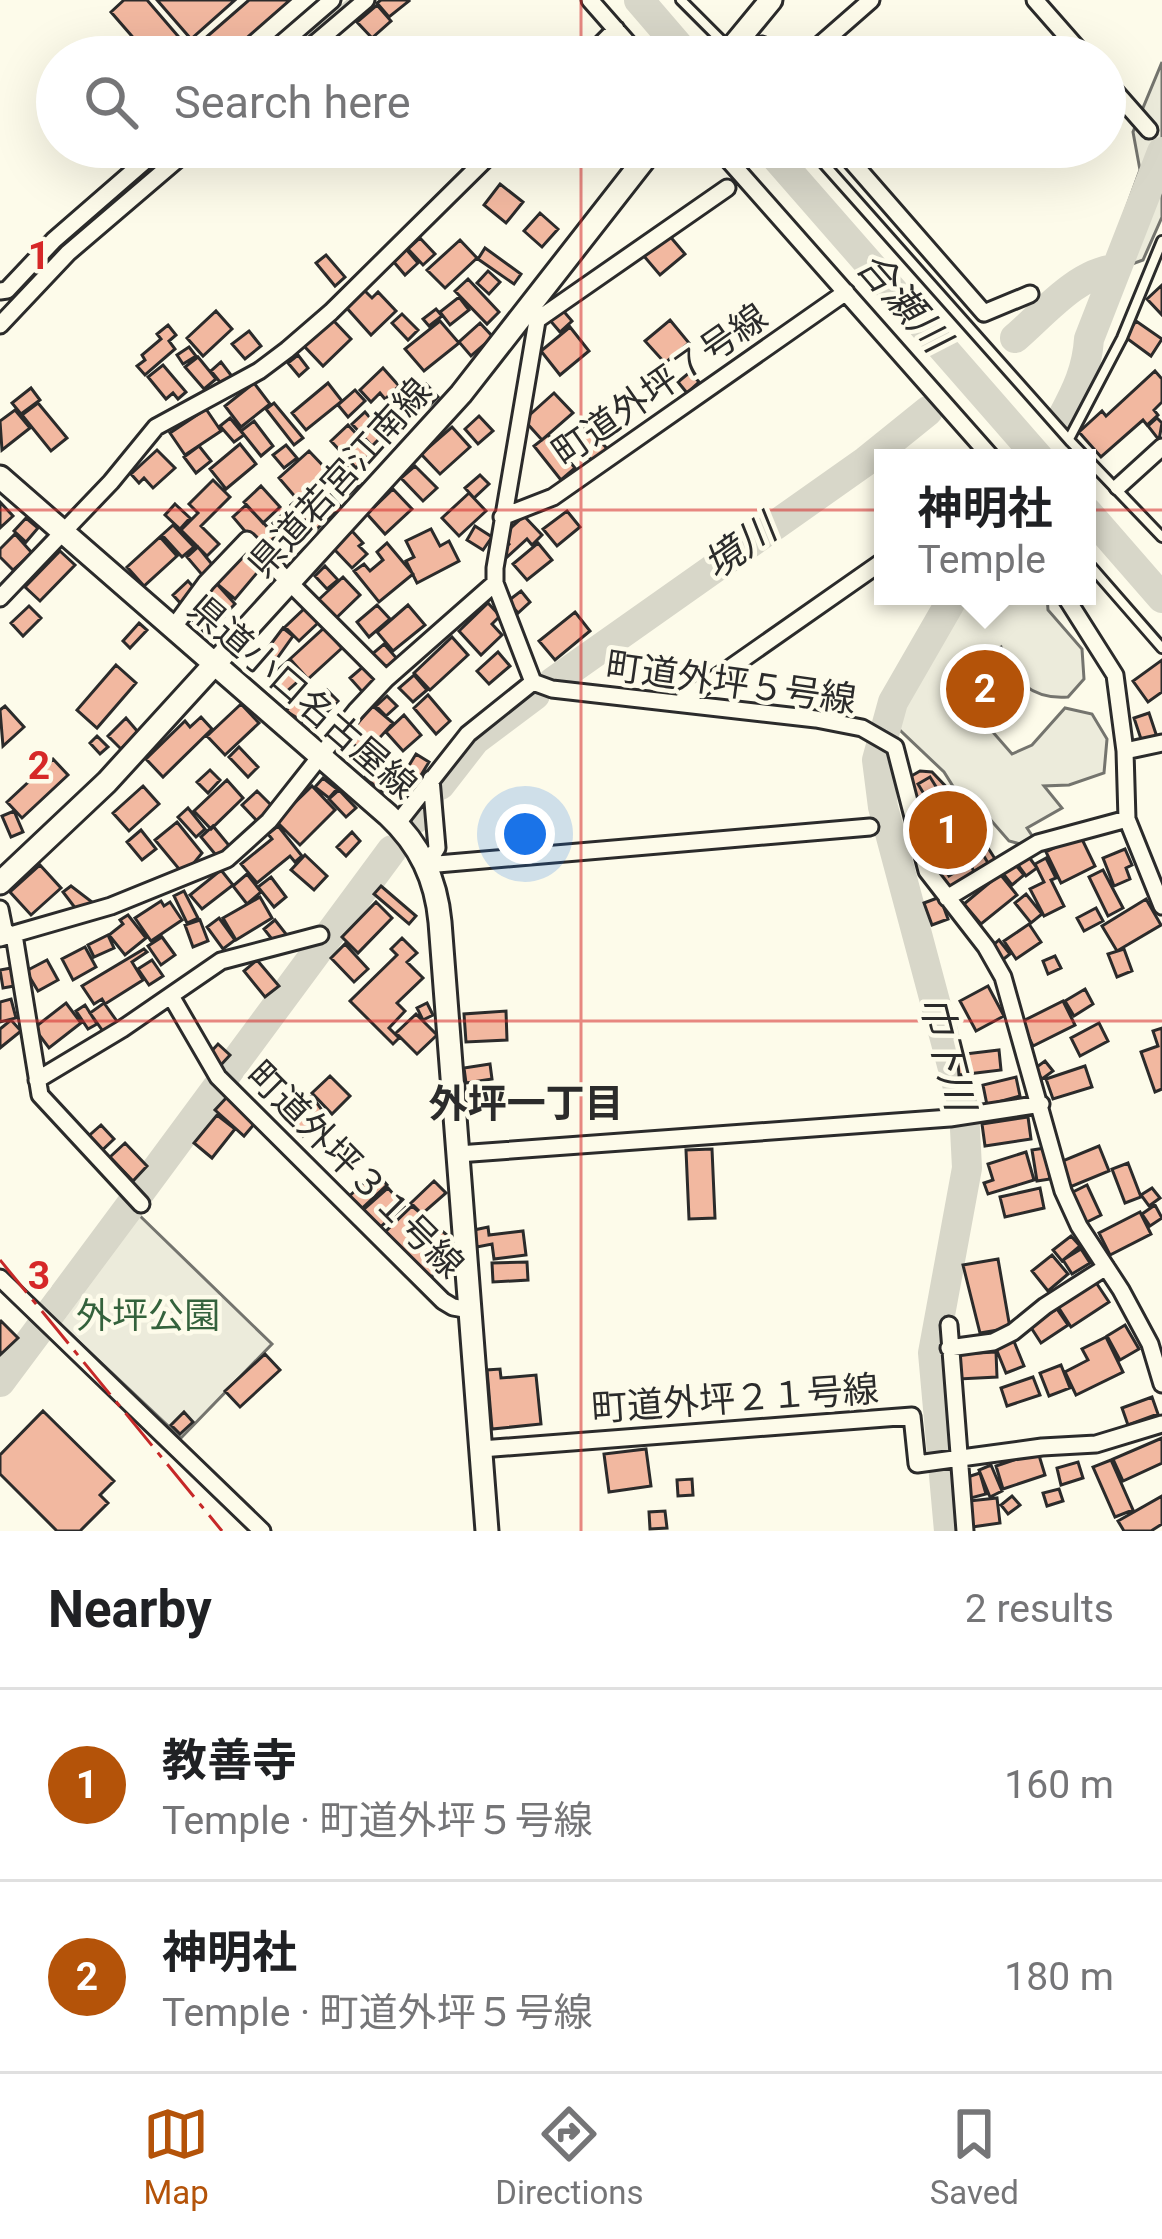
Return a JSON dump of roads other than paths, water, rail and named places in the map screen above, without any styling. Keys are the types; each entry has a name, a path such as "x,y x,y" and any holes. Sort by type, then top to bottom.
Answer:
{"main road":[{"path":"744,36 771,0"},
{"name":"県道若宮江南線","path":"0,883 106,782 534,313 639,168"},
{"name":"県道小口名古屋線","path":"0,477 403,829 426,866 438,908 487,1531"}],"street":[{"path":"290,36 332,0"},
{"path":"323,36 366,0"},
{"path":"590,0 622,36"},
{"path":"830,36 871,0"},
{"path":"1035,0 1067,36"},
{"path":"609,36 616,29"},
{"path":"1126,104 1149,130"},
{"path":"0,291 7,290 54,239 137,168"},
{"path":"0,325 78,243 167,168"},
{"path":"0,598 111,482 156,427 260,371 287,350 332,312 477,168"},
{"path":"736,168 984,449"},
{"path":"857,168 984,313 1030,294"},
{"path":"403,829 487,715 541,686 495,583 534,313 728,188"},
{"name":"町道外坪７号線","path":"502,517 553,497 846,292"},
{"path":"1118,487 1162,447"},
{"path":"173,628 206,583 247,540 386,679"},
{"path":"680,703 874,567"},
{"path":"5,937 132,899 227,859 259,832 386,679 495,583"},
{"path":"1071,605 1115,675 1125,751 1127,819 1162,906"},
{"name":"町道外坪５号線","path":"541,686 816,718 869,732 892,745 901,757 918,848 927,871 986,947 1003,977 1063,1191 1078,1226 1150,1344 1162,1384"},
{"path":"1125,751 1162,743"},
{"path":"426,866 437,848 433,788"},
{"path":"947,898 1038,843 1127,819"},
{"path":"426,866 870,827"},
{"path":"0,909 5,937"},
{"path":"37,1080 221,962 320,934"},
{"path":"5,937 15,940 40,1095 136,1200"},
{"name":"町道外坪３１号線","path":"171,996 222,1080 443,1301 470,1310"},
{"path":"458,1154 950,1118 1041,1104"},
{"path":"949,1348 993,1342 1013,1332 1106,1267"},
{"path":"0,1278 262,1531"},
{"path":"950,1325 956,1460 965,1531"},
{"name":"町道外坪２１号線","path":"481,1448 912,1416 917,1464 1096,1444 1162,1424"}],"lane":[{"path":"681,0 714,36"},
{"path":"828,168 1078,449"},
{"path":"1069,440 1106,371 1162,241"},
{"path":"1096,466 1162,537"},
{"path":"1096,572 1162,648"}],"waterway":[{"path":"307,36 350,0"},
{"name":"合瀬川","path":"639,0 670,36"},
{"name":"巾下川","path":"1063,416 1162,152"},
{"name":"合瀬川","path":"785,168 1031,449"},
{"path":"10,296 48,258"},
{"name":"境川","path":"1015,338 1074,286 1115,269"},
{"name":"境川","path":"881,449 928,411"},
{"name":"境川","path":"553,682 874,455"},
{"name":"合瀬川","path":"1096,522 1162,598"},
{"name":"巾下川","path":"949,605 893,702 877,760 883,807 964,1110 967,1168 933,1353 949,1531"},
{"name":"境川","path":"440,785 475,740 535,695"},
{"name":"境川","path":"415,819 429,799"},
{"name":"境川","path":"225,1076 392,850"},
{"name":"境川","path":"137,1196 219,1085"},
{"name":"境川","path":"49,1315 133,1202"},
{"name":"境川","path":"0,1382 41,1327"}],"place":[{"name":"神明社","path":"985,689"},
{"name":"教善寺","path":"948,830"}],"district":[{"name":"外坪一丁目","path":"526,1104"}],"park label":[{"name":"外坪公園","path":"148,1316"}]}
